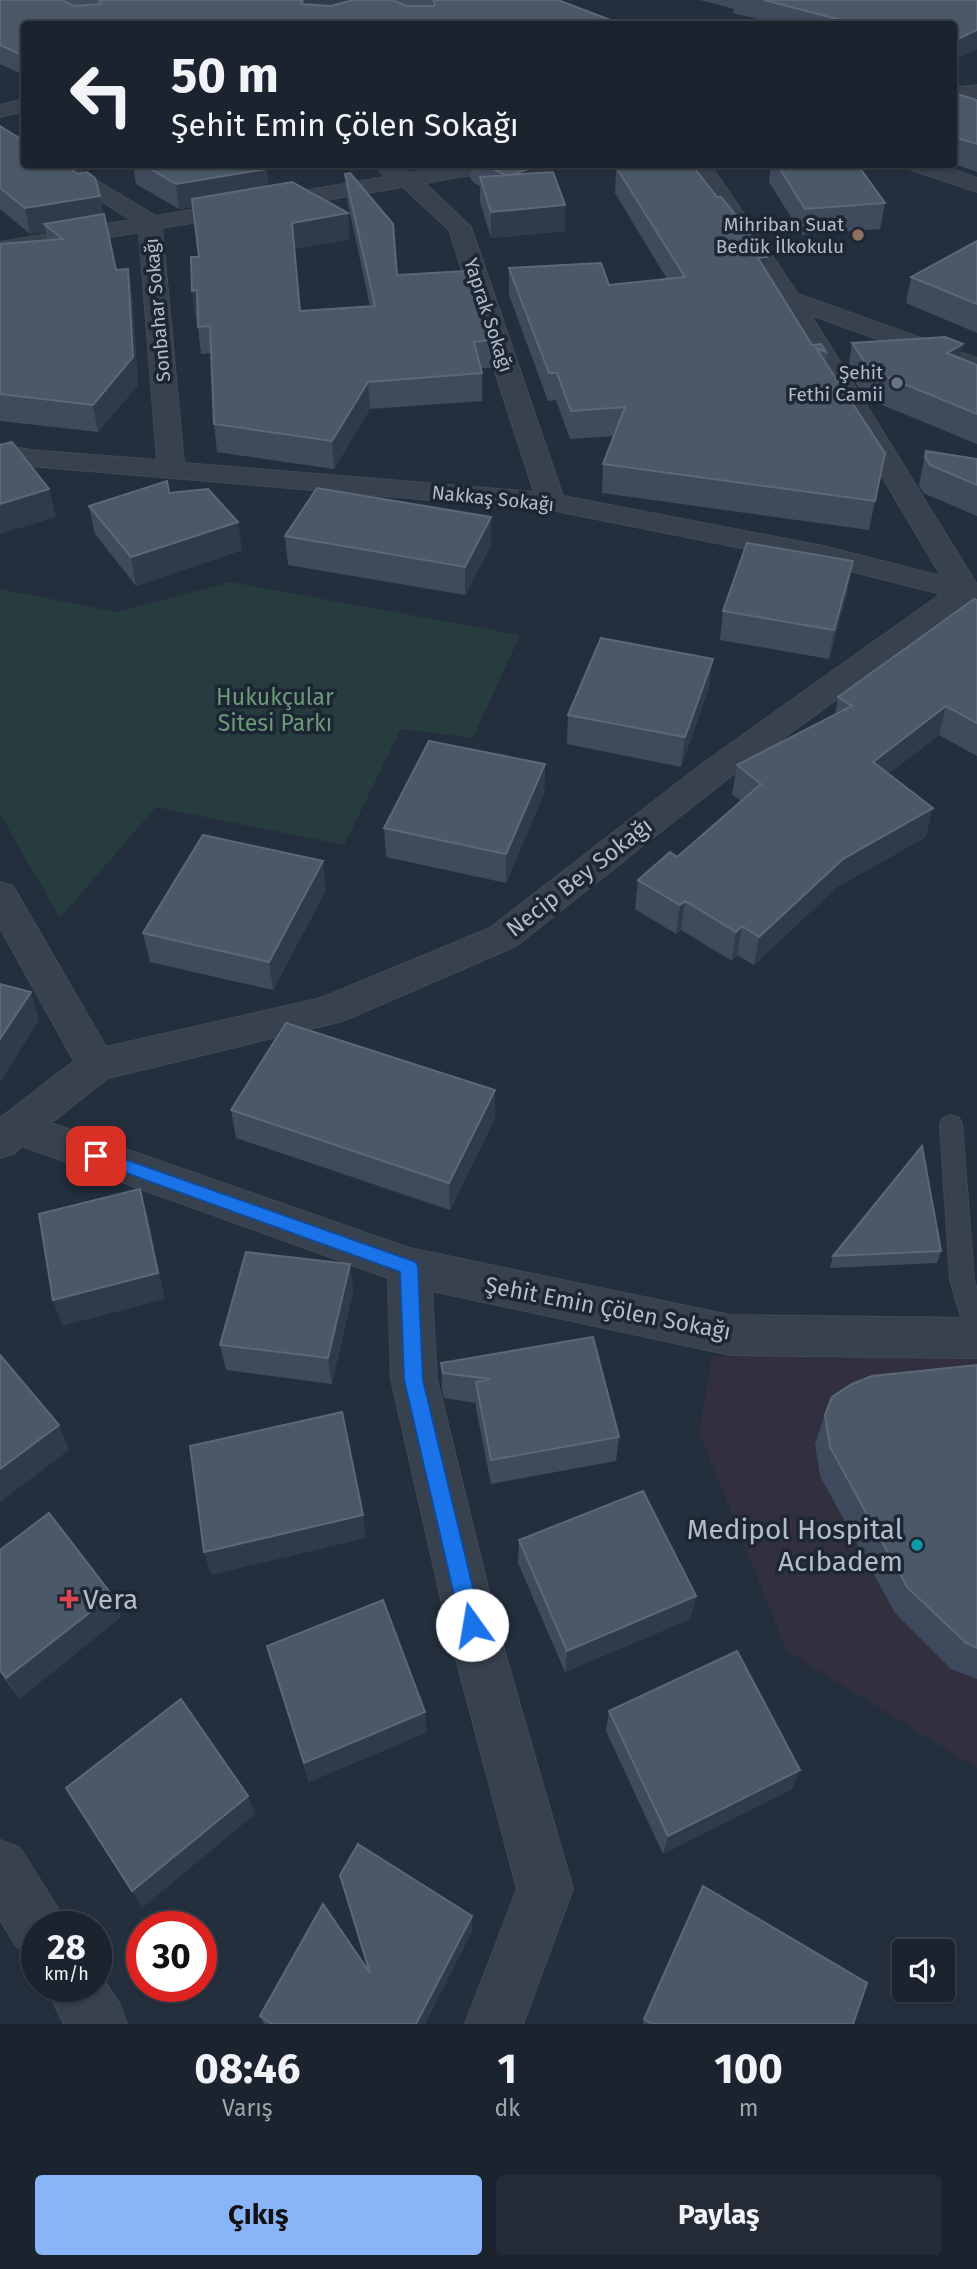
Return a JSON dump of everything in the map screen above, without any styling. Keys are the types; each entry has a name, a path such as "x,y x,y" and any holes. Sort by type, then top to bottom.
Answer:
{"street":[{"path":"957,94 977,91"},
{"path":"0,111 21,106"},
{"name":"Sonbahar Sokağı","path":"60,168 150,222 171,469"},
{"name":"Yaprak Sokağı","path":"385,168 407,179 460,228 551,502"},
{"path":"0,249 475,168"},
{"path":"702,168 789,299 971,594"},
{"path":"928,168 977,185"},
{"path":"789,299 977,367"},
{"name":"Nakkaş Sokağı","path":"0,452 30,458 551,502 822,555 971,594"},
{"name":"Necip Bey Sokağı","path":"9,1134 96,1065 329,1011 503,937 714,772 971,594"},
{"path":"0,895 96,1065"},
{"name":"Şehit Emin Çölen Sokağı","path":"9,1134 409,1267 730,1335 977,1338"},
{"path":"409,1267 414,1380 472,1625 545,1889 494,2024"},
{"path":"0,1868 27,1911"},
{"path":"84,2002 98,2024"}],"lane":[{"path":"951,1124 962,1280 977,1331"}],"shaded area":[{"path":"712,1356 977,1358 977,1768 787,1651 699,1433"}],"green space":[{"name":"Hukukçular Sitesi Parkı","path":"230,582 520,635 473,738 401,729 344,845 156,807 60,918 0,814 0,589 117,612"}],"building":[{"path":"0,0 62,0 74,6 101,4 99,0 303,0 301,4 331,6 353,0 392,0 407,6 433,6 433,0 558,0 613,21 21,21 21,55 0,45"},
{"path":"764,0 977,0 977,30 957,40 957,21 837,21 841,20"},
{"path":"957,94 977,100 977,144 957,138"},
{"path":"0,126 21,139 21,168 69,168 78,174 87,172 95,178 100,196 25,208 0,188"},
{"path":"149,168 267,169 176,184"},
{"path":"490,168 531,168 514,174 505,175"},
{"path":"617,168 694,168 746,228 767,257 758,258 812,345 821,344 826,352 816,348 885,453 875,501 603,464 625,407 571,411 557,373 549,373 509,268 601,263 609,285 685,277"},
{"path":"779,168 860,168 885,203 805,209"},
{"path":"553,172 565,205 491,212 480,177"},
{"path":"350,173 393,224 397,275 467,271 491,340 474,342 482,373 368,382 332,441 214,424 210,326 198,327 197,290 192,291 191,257 199,257 192,199 292,182 348,213 292,223 300,311 375,306 345,174"},
{"path":"104,214 116,270 128,269 133,357 93,405 0,394 0,244 63,239 44,224"},
{"path":"977,241 977,304 911,277"},
{"path":"945,337 963,344 947,353 977,365 977,414 870,370 852,343"},
{"path":"12,442 49,489 0,504 0,445"},
{"path":"926,451 977,459 977,485 930,465 925,457"},
{"path":"167,481 169,493 208,489 238,522 131,557 89,506"},
{"path":"317,488 491,517 465,567 285,536"},
{"path":"747,543 853,561 834,630 723,611"},
{"path":"974,599 977,600 977,723 946,706 873,762 933,808 843,859 759,937 742,926 736,932 685,901 680,905 638,880 670,852 677,857 761,784 737,765 852,706 838,697"},
{"path":"601,638 713,659 685,737 568,715"},
{"path":"429,741 545,764 506,854 384,828"},
{"path":"203,835 323,861 269,962 143,933"},
{"path":"0,984 31,992 0,1039"},
{"path":"286,1023 495,1090 449,1183 231,1110"},
{"path":"922,1146 941,1251 833,1256"},
{"path":"140,1189 158,1273 53,1300 39,1214"},
{"path":"246,1252 350,1264 328,1358 220,1345"},
{"path":"593,1337 619,1437 491,1460 476,1382 490,1379 443,1373 441,1363"},
{"path":"0,1355 59,1425 0,1469"},
{"name":"Medipol Hospital Acıbadem","path":"977,1365 977,1648 966,1643 907,1587 830,1447 825,1415 832,1397 852,1384 872,1376"},
{"path":"342,1412 363,1515 204,1552 190,1446"},
{"path":"643,1491 696,1596 567,1651 519,1540"},
{"path":"49,1513 112,1595 6,1678 0,1670 0,1550"},
{"path":"383,1600 425,1712 304,1763 267,1646"},
{"path":"737,1651 800,1770 668,1836 609,1711"},
{"path":"181,1699 248,1796 132,1891 66,1788"},
{"path":"358,1844 472,1916 416,2024 272,2024 260,2016 323,1904 370,1973 340,1875"},
{"path":"703,1886 867,1983 853,2024 652,2024 644,2019"}],"place":[{"name":"Mihriban Suat Bedük İlkokulu","path":"858,235"},
{"name":"Şehit Fethi Camii","path":"897,383"},
{"name":"Medipol Hospital Acıbadem","path":"917,1545"},
{"name":"Vera","path":"69,1599"}],"route":[{"path":"96,1156 409,1267 414,1380 472,1625"}]}
